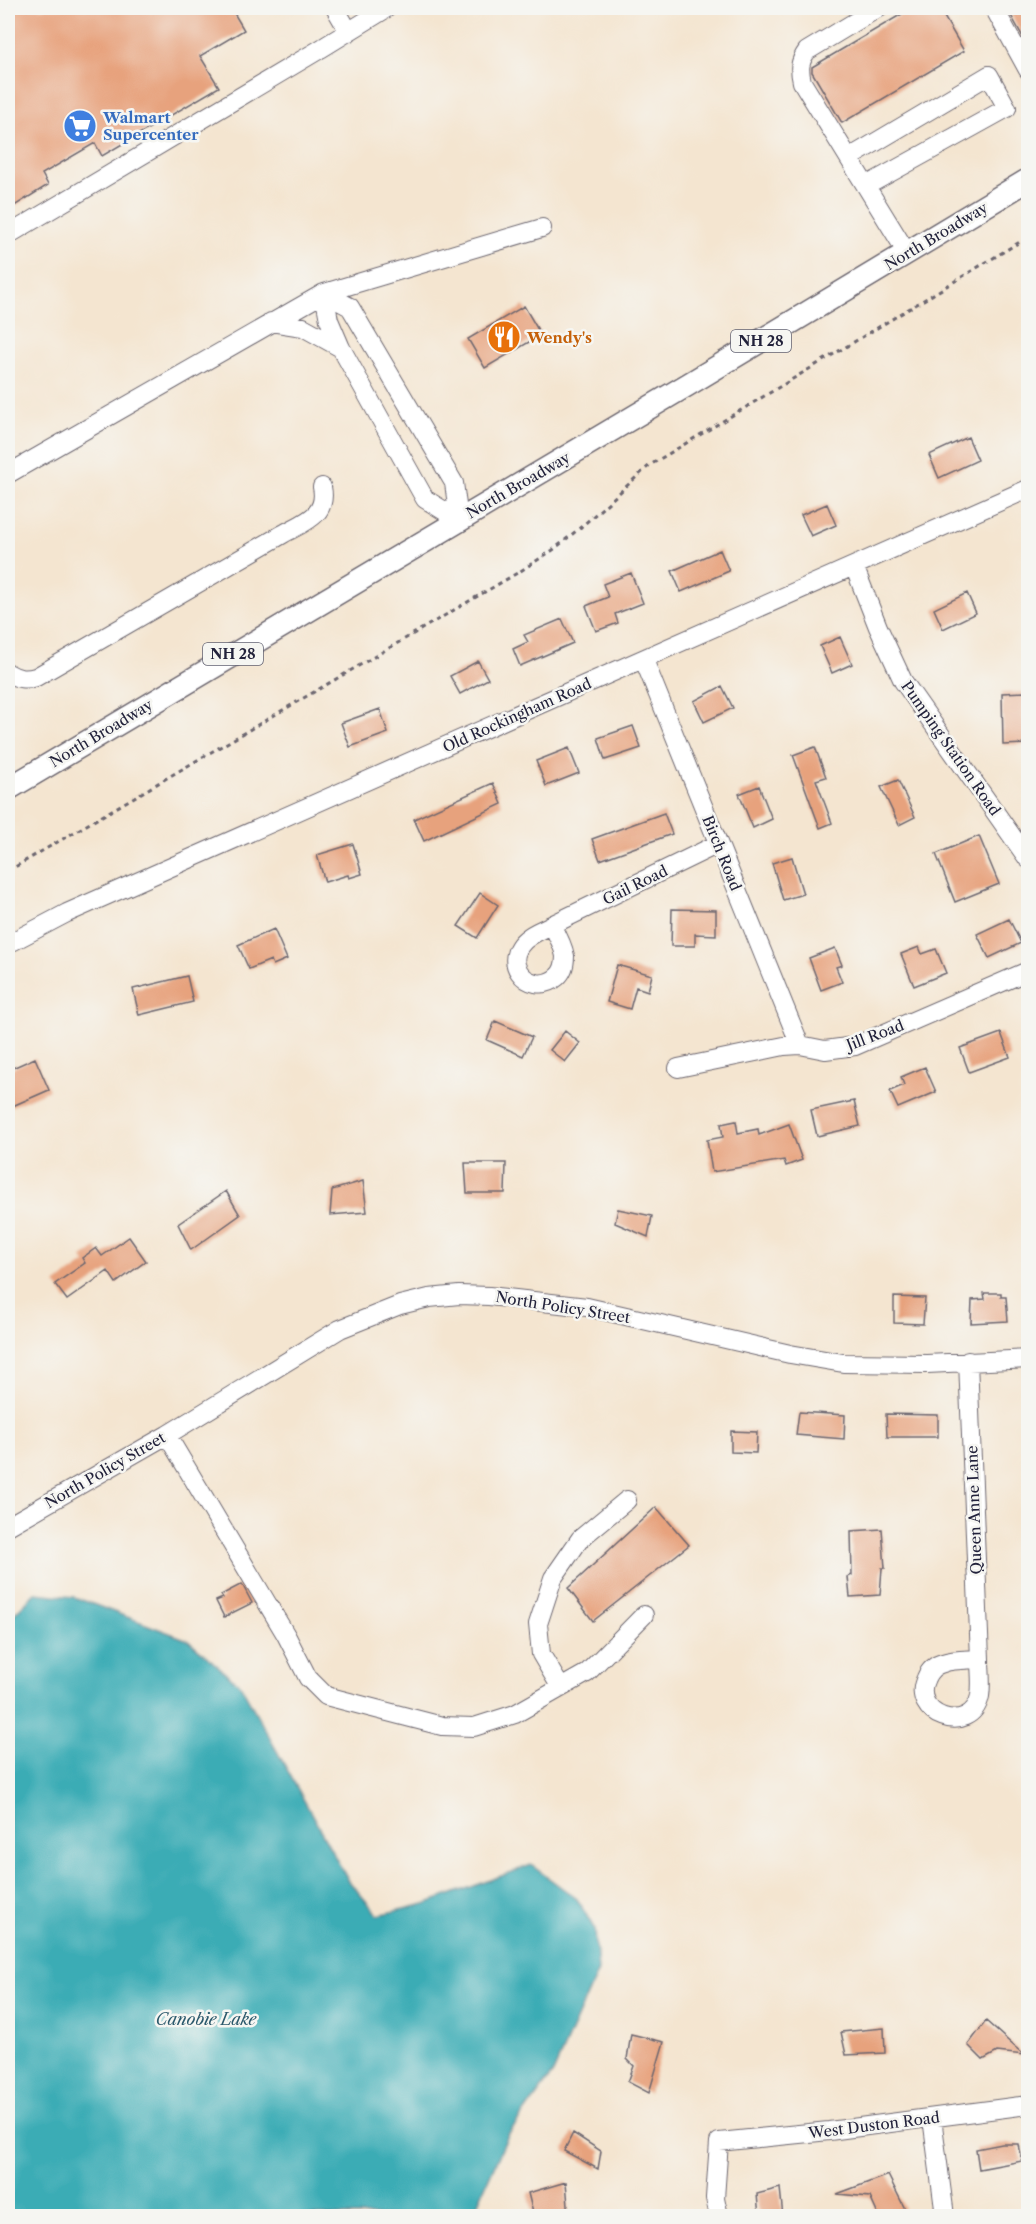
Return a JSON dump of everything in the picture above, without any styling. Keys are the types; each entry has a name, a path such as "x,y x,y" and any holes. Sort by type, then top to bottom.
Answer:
{"main road":[{"name":"North Broadway","path":"8,789 1029,180"}],"street":[{"path":"335,8 349,32"},
{"path":"8,235 387,8"},
{"path":"878,8 807,51 800,60 799,69 802,82 907,253"},
{"path":"994,8 1029,70"},
{"path":"849,159 989,75 1007,108 866,186"},
{"path":"8,474 324,292 542,228"},
{"path":"324,292 329,320 341,348 425,499 459,520"},
{"path":"324,292 350,307 454,483 459,520"},
{"path":"271,322 303,327 341,348"},
{"path":"8,674 26,680 45,673 283,534 318,513 325,499 322,487"},
{"name":"Old Rockingham Road","path":"8,944 67,913 1029,489"},
{"name":"Pumping Station Road","path":"854,566 878,627 903,681 1029,859"},
{"name":"Birch Road","path":"644,660 800,1045"},
{"name":"Gail Road","path":"552,925 718,844"},
{"name":"Jill Road","path":"678,1068 784,1046 800,1045 825,1050 855,1046 1029,971"},
{"name":"North Policy Street","path":"8,1526 167,1434 340,1329 400,1305 429,1298 459,1295 519,1298 587,1307 815,1359 871,1364 1029,1359"},
{"name":"Queen Anne Lane","path":"968,1361 980,1659"},
{"path":"167,1434 286,1635 308,1678 326,1696 442,1726 474,1728 515,1714 587,1673 644,1615"},
{"path":"561,1688 541,1654 538,1624 553,1578 580,1539 627,1500"},
{"name":"West Duston Road","path":"719,2217 715,2198 719,2142 829,2131 1029,2105"},
{"path":"932,2118 945,2217"}],"path":[{"path":"8,871 519,572 560,544 658,460 1029,237"}],"water":[{"name":"Canobie Lake","path":"35,1593 74,1597 188,1640 241,1686 348,1880 378,1915 425,1904 531,1865 577,1899 595,1930 598,1971 553,2073 508,2135 472,2216 8,2216 8,1620"}],"building":[{"name":"Walmart Supercenter","path":"8,8 231,8 244,30 200,56 219,87 102,156 95,143 42,174 48,185 8,210"},
{"path":"912,8 939,8 964,51 842,123 812,72 812,67"},
{"path":"1007,8 1029,8 1029,48"},
{"name":"Wendy's","path":"524,306 541,335 485,368 468,339"},
{"path":"968,437 978,460 939,478 929,455"},
{"path":"827,504 836,525 811,536 801,515"},
{"path":"720,550 729,571 681,592 672,571"},
{"path":"631,573 643,603 615,614 618,623 596,631 586,606 608,597 603,584"},
{"path":"967,593 976,613 943,629 934,609"},
{"path":"562,619 573,643 520,666 513,649 528,642 524,635"},
{"path":"840,637 852,664 832,673 820,646"},
{"path":"478,661 488,679 460,694 450,676"},
{"path":"722,686 733,708 704,722 694,701"},
{"path":"1026,692 1027,744 1003,745 1002,693"},
{"path":"380,709 388,733 350,747 341,723"},
{"path":"633,726 641,748 605,760 598,738"},
{"path":"815,747 826,777 816,780 832,823 820,828 793,755"},
{"path":"569,748 579,773 546,786 536,761"},
{"path":"898,780 915,817 899,825 881,787"},
{"path":"493,783 502,804 424,841 414,819"},
{"path":"759,786 772,819 753,828 739,794"},
{"path":"664,813 672,834 600,860 592,839"},
{"path":"979,836 999,884 955,902 936,854"},
{"path":"353,844 362,874 349,878 348,875 325,882 317,855"},
{"path":"792,857 803,894 783,900 772,863"},
{"path":"480,893 498,905 477,938 458,926"},
{"path":"672,909 716,910 716,935 695,934 695,946 671,946"},
{"path":"1009,919 1021,943 989,958 977,934"},
{"path":"274,929 287,959 273,965 271,960 249,969 238,945"},
{"path":"919,947 922,954 936,949 946,973 914,986 901,954"},
{"path":"835,948 842,965 836,967 842,982 821,990 809,958"},
{"path":"617,965 652,975 648,991 636,987 630,1009 607,1002"},
{"path":"187,976 193,1002 139,1015 133,989"},
{"path":"495,1021 532,1037 523,1056 487,1040"},
{"path":"565,1031 580,1043 565,1062 550,1050"},
{"path":"1001,1033 1010,1057 969,1072 960,1048"},
{"path":"35,1058 49,1090 8,1108 8,1070"},
{"path":"925,1067 936,1092 898,1108 890,1091 904,1085 901,1077"},
{"path":"854,1101 860,1126 817,1136 811,1110"},
{"path":"736,1121 738,1133 758,1129 759,1135 789,1124 802,1160 786,1166 784,1160 712,1172 707,1140 723,1137 721,1124"},
{"path":"465,1163 506,1163 505,1193 467,1193"},
{"path":"363,1181 367,1212 330,1215 332,1190"},
{"path":"226,1191 240,1215 191,1250 178,1224"},
{"path":"618,1209 652,1216 648,1237 615,1223"},
{"path":"129,1237 146,1261 116,1283 108,1271 67,1300 55,1284 85,1263 82,1258 96,1248 102,1256"},
{"path":"984,1293 1001,1293 1001,1297 1006,1297 1008,1321 971,1323 972,1300 985,1299"},
{"path":"894,1297 925,1298 923,1324 894,1323"},
{"path":"799,1412 845,1415 844,1439 796,1435"},
{"path":"886,1414 938,1415 938,1437 887,1437"},
{"path":"731,1431 757,1432 756,1453 731,1452"},
{"path":"656,1507 689,1545 593,1621 568,1588"},
{"path":"882,1529 885,1568 882,1568 880,1595 850,1597 848,1577 852,1575 851,1531"},
{"path":"242,1584 252,1603 224,1617 216,1601 223,1598 221,1595"},
{"path":"986,2021 1024,2055 997,2052 983,2060 968,2045"},
{"path":"884,2028 885,2053 846,2055 841,2032"},
{"path":"631,2034 664,2042 649,2093 628,2082 634,2066 627,2059"},
{"path":"573,2133 601,2151 598,2169 564,2151"},
{"path":"1002,2144 1019,2144 1022,2161 979,2169 976,2149"},
{"path":"888,2175 905,2209 888,2217 879,2217 870,2197 837,2194"},
{"path":"566,2182 569,2217 534,2217 528,2193"},
{"path":"780,2188 783,2217 759,2217 757,2194"}],"place":[{"name":"Walmart Supercenter","path":"80,126"},
{"name":"Wendy's","path":"504,337"}]}
